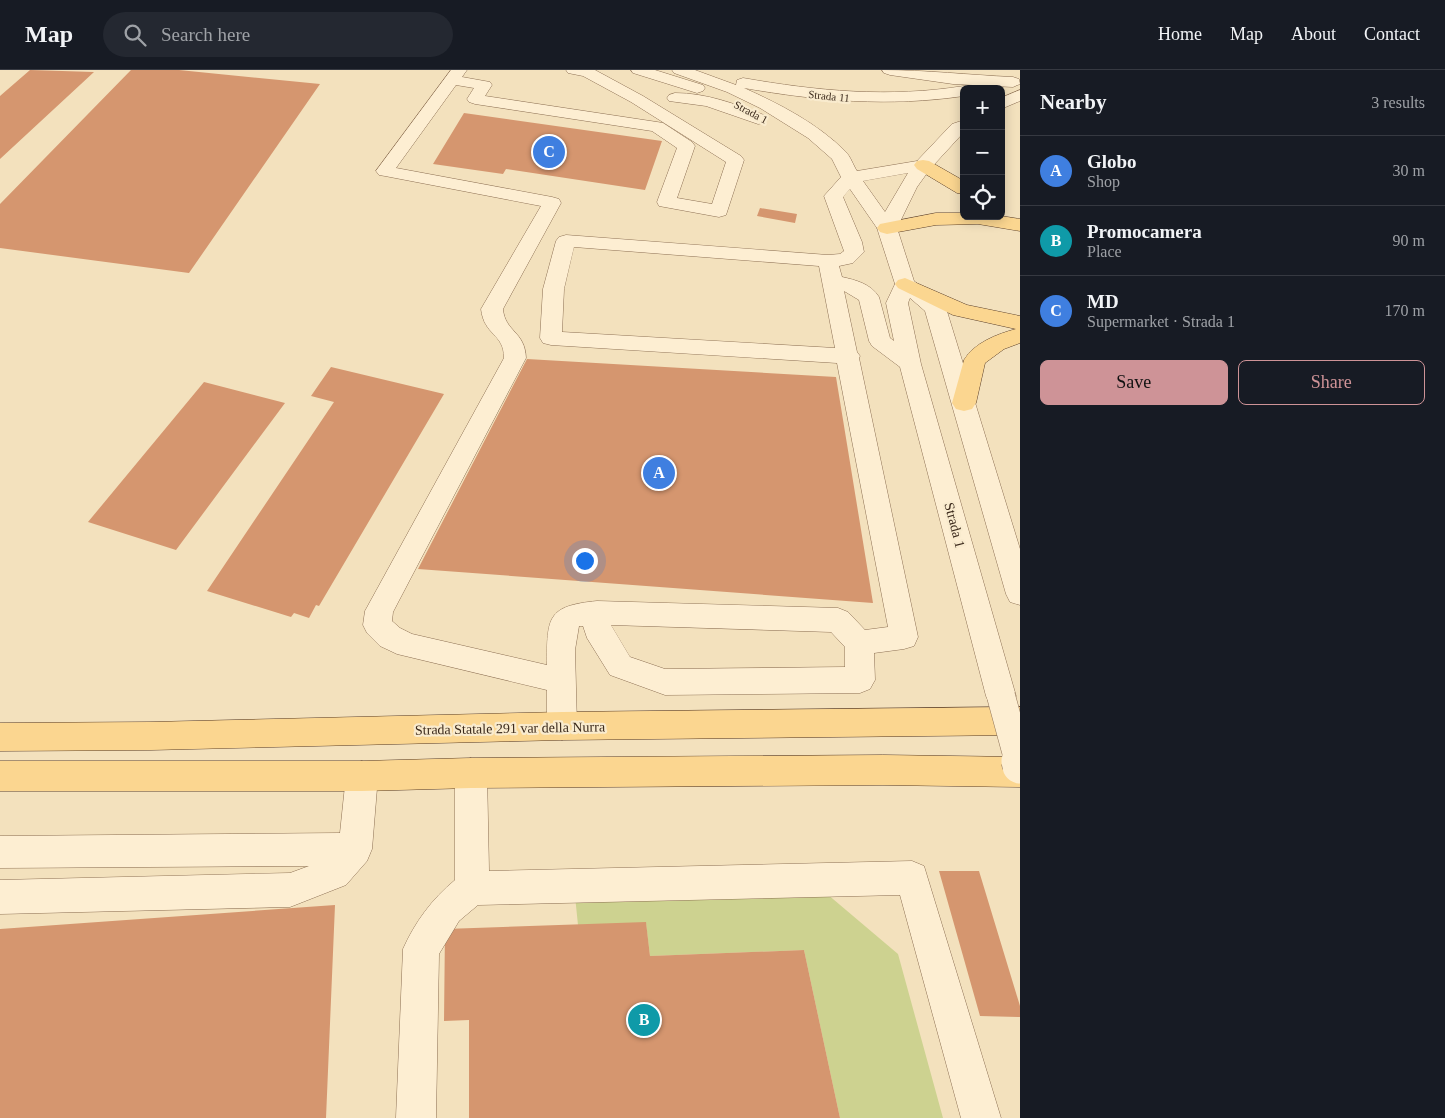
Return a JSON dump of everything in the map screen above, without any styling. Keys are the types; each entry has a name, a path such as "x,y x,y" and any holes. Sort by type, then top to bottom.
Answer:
{"main road":[{"path":"923,165 960,187"},
{"path":"1005,212 1020,221"},
{"path":"887,228 936,219 978,218 1020,225"},
{"path":"905,284 960,310 1020,323"},
{"path":"964,403 975,360 996,344 1020,335"},
{"name":"Strada Statale 291 var della Nurra","path":"0,737 151,736 562,726 1020,721"},
{"path":"0,776 362,776 471,773 883,770 1020,772"}],"street":[{"path":"562,681 407,645 390,637 377,625 379,611 515,358 516,348 512,339 492,320 492,309 552,203 385,171 457,73 488,77 475,99 657,127 686,146 666,202 719,211 735,160 669,118 587,72 574,70"},
{"path":"603,70 652,88 655,91 654,94 644,104"},
{"name":"Strada 1","path":"639,70 686,84 738,104 782,129 818,158 850,178"},
{"path":"890,70 1018,86"},
{"name":"Strada 1","path":"687,72 733,89 788,116 814,134 840,156 850,178 887,228 905,284 898,304 910,364 1020,766"},
{"name":"Strada 11","path":"687,72 778,90 850,98 889,99 944,95 960,92"},
{"path":"1005,87 1018,86"},
{"path":"1005,100 1018,86"},
{"path":"644,104 667,99 694,98 729,108 782,129"},
{"path":"653,126 669,118"},
{"path":"887,228 908,187 923,165 960,127"},
{"path":"831,272 854,252 852,242 833,196 850,178 923,165"},
{"path":"849,356 551,338 551,297 558,262 566,241 831,272 869,297 880,341 910,364"},
{"path":"831,272 904,637 859,643"},
{"path":"905,284 935,308 1020,594"},
{"path":"562,726 561,650 564,621 574,615 597,613 838,620 859,643 860,680 665,682 620,666 597,630 597,613"},
{"path":"471,773 472,888"},
{"path":"0,897 290,890 334,874 355,850 362,776"},
{"path":"0,852 355,850"},
{"path":"416,1118 421,949 447,909 472,888 912,878 982,1118"}],"green space":[{"path":"820,888 898,954 943,1118 840,1118 804,950 650,956 646,923 578,925 575,896"}],"building":[{"path":"30,70 94,72 0,159 0,96"},
{"path":"131,70 179,70 320,84 189,273 0,248 0,204"},
{"path":"464,113 662,141 645,190 506,169 503,174 433,164"},
{"path":"760,208 797,214 795,223 757,216"},
{"path":"527,359 836,377 873,603 418,569"},
{"path":"331,367 444,394 319,606 316,605 309,618 294,613 291,617 207,591 334,402 311,396"},
{"path":"204,382 285,403 176,550 88,522"},
{"path":"939,871 979,871 1020,1006 1020,1017 980,1016"},
{"path":"335,905 326,1118 0,1118 0,929"},
{"path":"646,922 650,956 804,950 840,1118 469,1118 469,1020 444,1021 445,929"}],"place":[{"name":"MD","path":"549,152"},
{"name":"Globo","path":"659,473"},
{"name":"Promocamera","path":"644,1020"}]}
